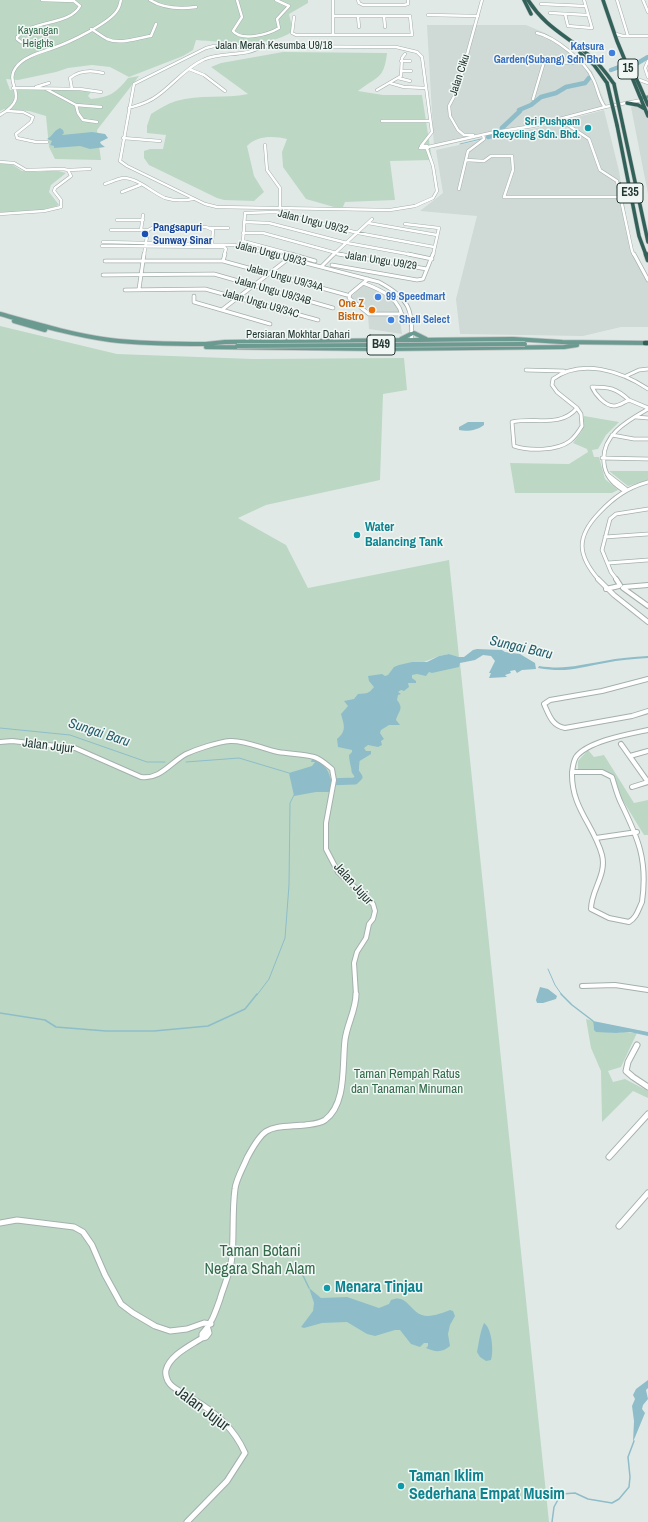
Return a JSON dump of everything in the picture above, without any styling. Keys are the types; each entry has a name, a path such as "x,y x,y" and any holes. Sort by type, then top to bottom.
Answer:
{"highway":[{"path":"524,0 534,17"},
{"name":"E35","path":"528,0 534,12 543,22 593,58 607,73 614,84 648,242"},
{"name":"15","path":"603,0 616,34 617,41 639,91 645,98 648,105"},
{"name":"E35","path":"555,36 582,54 594,65 607,83 639,236 648,260"},
{"name":"15","path":"617,39 620,41 637,80 639,91"},
{"path":"626,102 634,98 639,91 648,93"},
{"name":"15","path":"645,98 645,109 648,116"},
{"path":"626,102 638,105 645,109"}],"main road":[{"name":"Persiaran Mokhtar Dahari","path":"0,314 59,330 109,340 206,346"},
{"name":"Persiaran Mokhtar Dahari","path":"0,317 72,336 108,342 156,347 562,342 647,344"},
{"path":"394,341 403,339 413,333 423,338 430,339"},
{"path":"206,346 225,342 394,341 430,339 513,339 562,342"},
{"path":"206,346 214,348 395,348 400,345 394,341"},
{"name":"Persiaran Mokhtar Dahari","path":"525,343 577,345 647,344"},
{"path":"382,348 564,347 577,345"}],"street":[{"path":"42,0 78,1 80,4 80,9 73,15 38,24 25,29 17,36 17,39 21,42 54,48"},
{"path":"0,115 14,104 17,97 10,75 18,65 75,39 91,29 118,10 121,0"},
{"path":"150,0 156,4 166,7 196,7"},
{"path":"237,0 242,17 233,32 237,34 256,35 267,33 278,28 277,19 289,6 276,0"},
{"path":"332,0 333,36"},
{"path":"358,0 361,4 384,5 404,5 408,4 408,0"},
{"name":"Jalan Ciku","path":"475,136 464,134 458,130 450,116 448,106 457,92 482,0"},
{"path":"565,14 568,26 592,28 584,0 578,0"},
{"path":"617,0 628,36"},
{"path":"648,1 644,1 648,12"},
{"path":"541,4 585,6"},
{"path":"550,13 588,15"},
{"path":"428,15 478,16"},
{"path":"294,18 293,34 333,36 412,35 410,16 333,16"},
{"path":"358,16 358,27"},
{"path":"384,16 384,27"},
{"path":"91,29 100,33 109,40 123,41 151,36 156,24"},
{"path":"537,33 545,35 582,63 594,79 600,102 605,107"},
{"path":"616,34 623,36 648,36"},
{"path":"617,39 623,36"},
{"name":"Jalan Merah Kesumba U9/18","path":"424,143 432,133 422,57 417,52 396,47 214,46 206,48 135,83 123,138 121,162 211,206 222,208 390,210 416,206 429,201 437,192 434,168 426,148"},
{"path":"129,108 150,101 189,69 208,58 255,51 262,46"},
{"path":"378,90 401,76 401,62 405,54"},
{"path":"648,61 645,68 648,77"},
{"path":"401,62 410,62"},
{"path":"533,99 544,62 582,63"},
{"path":"189,69 204,75 225,91"},
{"path":"72,89 70,78 76,73 88,70 103,73"},
{"path":"401,71 411,71"},
{"path":"398,78 410,81"},
{"path":"637,80 648,83"},
{"path":"34,88 49,83"},
{"path":"390,83 404,87 426,87"},
{"path":"13,88 72,89 102,92"},
{"path":"46,88 76,105 100,107"},
{"path":"424,143 421,146 426,148 483,134 559,119 645,98"},
{"path":"76,105 84,120 97,122"},
{"path":"7,111 23,112 33,117 31,122 16,134 17,138 36,142 47,142"},
{"path":"559,119 589,139 599,168 617,181 632,251 648,280"},
{"path":"382,121 430,121"},
{"path":"459,189 468,151 484,139 483,134"},
{"path":"123,138 160,141"},
{"path":"424,143 426,148"},
{"path":"265,145 268,170 280,188 280,209"},
{"path":"466,160 484,161 491,156 512,156 513,170 504,197 621,197"},
{"path":"0,162 14,164 26,170 60,168 68,170 90,169"},
{"path":"0,214 44,211 61,207 62,203 54,191 58,186 69,179 70,175 68,170"},
{"path":"104,184 124,178 172,201 184,201 194,198"},
{"path":"122,192 140,185"},
{"name":"Jalan Ungu U9/32","path":"244,222 245,213 276,212 358,233 434,247"},
{"path":"141,230 144,215"},
{"path":"321,267 372,219"},
{"path":"117,220 143,220"},
{"path":"315,261 244,242 242,240 244,222 269,223 347,244 432,259"},
{"path":"368,223 437,234"},
{"path":"332,265 416,280 423,279 432,259 439,228 405,224"},
{"path":"111,230 148,230 154,227 228,228"},
{"path":"210,228 213,230 212,243"},
{"path":"138,289 148,230"},
{"name":"Jalan Ungu U9/29","path":"243,233 263,233 335,254 427,269"},
{"name":"Jalan Ungu U9/33","path":"103,244 146,245 212,243 234,245 368,279 387,286 408,303 412,313 413,348"},
{"path":"146,245 224,247 226,249 223,261"},
{"path":"223,309 255,286 288,259"},
{"name":"Jalan Ungu U9/34A","path":"105,261 223,261 347,295"},
{"name":"Jalan Ungu U9/34B","path":"103,275 214,274 333,308"},
{"path":"368,279 348,298 353,300 367,313 402,314"},
{"path":"363,283 381,290 400,306 403,322 413,323"},
{"name":"Jalan Ungu U9/34C","path":"125,290 205,289 318,320"},
{"path":"194,296 194,302 223,309 270,324"},
{"path":"526,370 564,372 586,369 603,370 626,376 648,389"},
{"path":"626,376 639,370 648,369"},
{"path":"564,372 554,379 552,385 557,392 577,408 581,414 582,426 568,443 554,448 520,448 514,446 512,422 563,418 573,413 577,408"},
{"path":"629,400 614,406 610,405 595,393 592,387 608,387 620,392 629,400 648,409"},
{"path":"624,489 612,482 606,473 602,458 603,450 617,429 648,409"},
{"path":"635,417 648,418"},
{"path":"612,436 648,439"},
{"path":"602,458 648,459"},
{"path":"648,482 624,489 589,524 582,539 583,554 595,576 607,589 648,622"},
{"path":"648,509 613,515 610,519 602,550 610,572 621,587 648,606"},
{"path":"605,537 648,534"},
{"path":"608,563 648,560"},
{"path":"607,589 648,585"},
{"path":"648,679 602,691 550,700 544,704 552,721 558,727 565,728 632,716 648,711"},
{"path":"572,772 602,772 612,776 620,802 642,839 647,859 648,877 644,896 635,918 632,921 625,922 609,917 594,911 591,906 601,880 603,864 596,838 579,807 572,772 576,757 585,749 617,738 648,730"},
{"name":"Jalan Jujur","path":"0,742 12,741 75,748 141,777 148,778 157,775 186,754 214,744 232,741 246,743 276,752 314,757 321,760 332,769 334,783 326,823 326,849 338,872 373,904 375,911 366,938 357,952 354,963 356,1003 345,1039 340,1098 333,1112 325,1120 317,1124 307,1126 291,1125 274,1128 263,1133 251,1152 235,1188 232,1257 227,1278 210,1327 204,1330 202,1338 178,1354 170,1362 166,1370 166,1378 169,1384 203,1405 226,1423 238,1438 245,1453 241,1462 234,1471 187,1522"},
{"path":"621,744 648,782 632,787"},
{"path":"630,756 648,751"},
{"path":"596,838 637,832"},
{"path":"582,986 615,985 648,990"},
{"path":"637,1045 626,1066 626,1072 629,1076 648,1087"},
{"path":"608,1157 648,1114"},
{"path":"619,1226 648,1193"},
{"path":"0,1223 22,1220 74,1227 83,1232 92,1245 105,1275 121,1304 133,1313 155,1326 170,1331 187,1329 204,1324 210,1327"}],"shaded area":[{"path":"427,25 526,25 545,33 592,71 606,105 590,112 434,148"},
{"path":"648,101 648,194 631,107"},
{"path":"604,110 619,171 631,247 642,271 648,279 648,327 621,327 583,336 460,334 456,299 477,216 420,211 443,193 436,150 541,127"},
{"path":"364,285 379,291 398,307 402,334 369,329 368,315 371,315 369,310 351,297"}],"green space":[{"name":"Kayangan Heights","path":"0,0 308,0 308,3 289,14 293,31 283,37 272,40 246,43 196,40 193,50 183,56 129,77 110,67 92,65 68,68 18,80 6,79 10,90 84,90 91,92 88,96 91,99 108,95 116,91 128,78 139,76 97,130 101,160 55,159 49,147 46,116 29,111 4,109 0,111"},
{"path":"283,52 387,53 386,62 382,73 375,80 358,91 383,95 422,95 432,160 390,161 395,200 345,202 343,207 334,207 306,199 283,167 282,152 287,139 282,138 261,138 251,142 247,146 254,176 264,192 254,201 224,200 217,198 149,165 144,158 144,151 150,149 163,149 166,135 147,133 147,126 151,114 169,104 185,99 248,94 211,67 221,63"},
{"path":"0,163 13,165 22,171 39,172 55,170 66,173 51,185 49,192 59,205 30,212 0,212"},
{"name":"Taman Botani Negara Shah Alam","path":"0,326 117,354 253,359 404,358 407,390 383,394 380,480 266,505 238,518 286,545 308,588 449,560 459,657 449,654 424,662 460,663 549,1522 0,1522"},
{"path":"584,416 619,422 606,435 598,449 592,450 594,457 599,457 605,479 618,490 612,493 515,493 510,463 569,464 588,452 587,449 573,443 582,431"},
{"path":"609,471 648,471 648,480 628,486"},
{"path":"588,750 594,757 604,755 634,803 648,800 648,835 644,835 622,799 614,775 606,771 578,770 578,761"},
{"path":"586,1019 593,1021 594,1030 616,1033 637,1033 621,1067 608,1071 613,1082 625,1079 648,1091 648,1098 633,1091 602,1122 601,1071 591,1048"}],"water":[{"path":"60,128 64,133 62,135 92,132 105,134 108,138 100,142 105,147 90,149 80,146 54,148 54,146 50,145 52,141 47,139"},
{"path":"468,422 484,422 482,427 476,429 465,431 459,430 459,427"},
{"path":"473,650 502,650 505,652 520,654 535,663 536,669 522,670 517,673 515,670 510,671 511,673 505,675 507,677 489,678 491,673 489,673 495,661 491,656 483,655 475,660 460,663 459,667 432,673 429,672 426,676 417,674 412,675 412,678 416,681 416,683 408,683 409,687 404,691 401,690 398,692 401,694 398,695 397,700 401,708 396,720 400,725 389,725 381,730 380,733 384,739 381,741 382,745 378,747 368,745 364,748 366,751 371,751 371,754 358,762 359,769 357,772 352,771 349,755 352,750 338,747 337,739 344,728 341,714 348,706 344,701 354,699 358,694 368,693 374,687 369,681 368,676 382,674 385,676 388,675 394,667 399,665 412,662 427,662 439,656 449,654 464,657"},
{"path":"648,656 648,658 616,661 564,670 538,668 539,666 572,666 615,659"},
{"path":"312,759 322,764 328,771 331,780 330,792 316,792 294,796 289,773 312,766 315,762 311,762"},
{"path":"540,987 548,989 557,996 556,999 543,1003 537,1003 536,1000"},
{"path":"593,1021 648,1032 648,1036 630,1032 596,1032 594,1030"},
{"path":"309,1288 321,1298 347,1297 379,1308 389,1304 391,1300 396,1298 404,1301 418,1313 425,1316 436,1315 450,1310 453,1311 455,1316 450,1325 448,1334 450,1346 441,1351 432,1350 426,1348 428,1343 424,1343 420,1347 411,1344 400,1330 375,1336 367,1334 347,1322 322,1323 304,1328 301,1327 313,1311 314,1303"},
{"path":"484,1323 491,1335 492,1346 491,1360 486,1361 480,1357 477,1352"},
{"path":"648,1380 648,1388 646,1390 648,1399 643,1405 642,1409 645,1413 633,1442 634,1421 632,1406 635,1399 633,1395 636,1389"}],"waterway":[{"path":"636,64 648,57"},
{"path":"611,70 619,67"},
{"path":"502,128 520,111 519,110 531,105 541,97 556,93 566,87 585,83 589,78"},
{"path":"488,137 502,133"},
{"path":"460,144 481,139"},
{"name":"Sungai Baru","path":"0,728 70,735 147,762 165,762"},
{"name":"Sungai Baru","path":"186,762 239,758 289,773"},
{"name":"Sungai Baru","path":"327,782 355,781 359,777 355,771 356,762"},
{"path":"257,995 269,979 285,938 289,885 290,803 294,795"},
{"path":"548,969 555,985 562,995"},
{"path":"0,1013 45,1020 56,1027 106,1031 154,1031 208,1026 245,1009 257,994"},
{"path":"562,995 572,1005 593,1021"},
{"path":"298,1265 309,1288"},
{"path":"552,1522 554,1507 561,1494 575,1493 588,1499 612,1503 619,1499 629,1487 630,1477 628,1457 634,1441"}],"place":[{"name":"Katsura Garden(Subang) Sdn Bhd","path":"612,53"},
{"name":"Sri Pushpam Recycling Sdn. Bhd.","path":"588,128"},
{"name":"Pangsapuri Sunway Sinar","path":"145,234"},
{"name":"99 Speedmart","path":"378,297"},
{"name":"One Z Bistro","path":"372,310"},
{"name":"Shell Select","path":"391,320"},
{"name":"Water Balancing Tank","path":"357,535"},
{"name":"Menara Tinjau","path":"327,1288"},
{"name":"Taman Iklim Sederhana Empat Musim","path":"401,1486"}],"park label":[{"name":"Taman Rempah Ratus dan Tanaman Minuman","path":"407,1082"}]}
